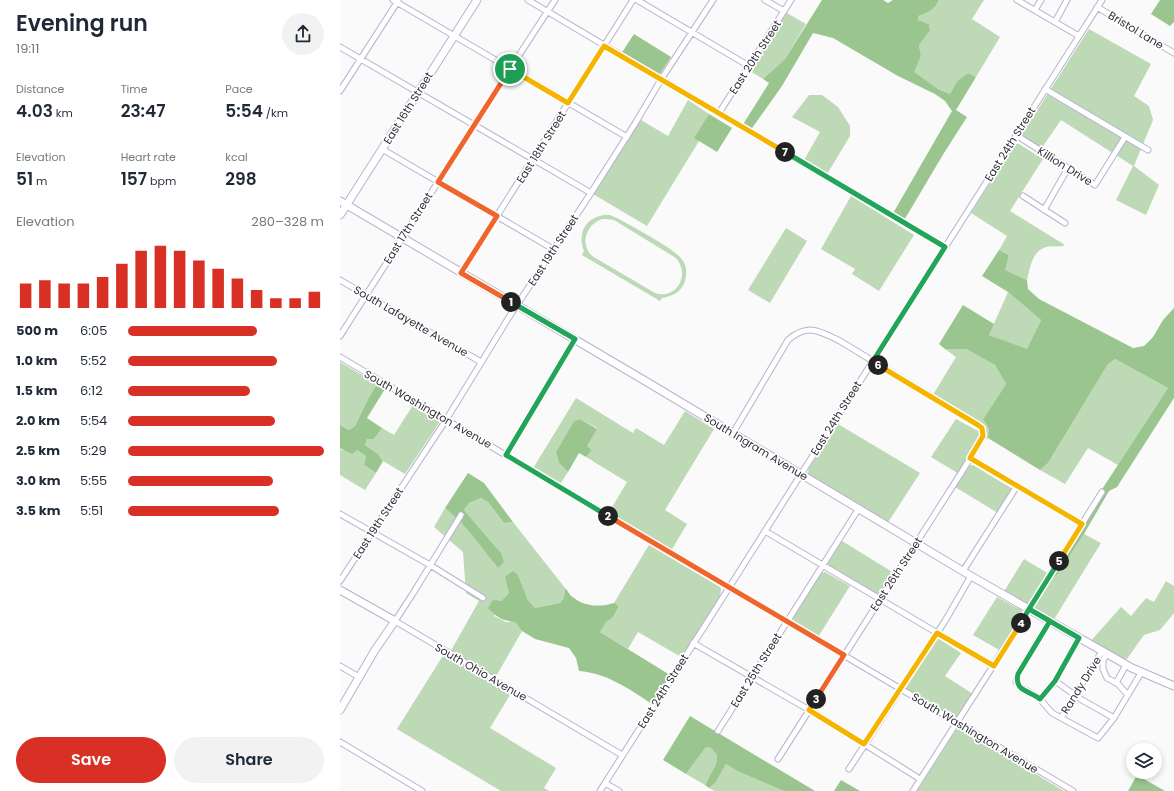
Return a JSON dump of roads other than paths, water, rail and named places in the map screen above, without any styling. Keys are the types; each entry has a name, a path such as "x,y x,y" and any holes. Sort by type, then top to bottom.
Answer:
{"main road":[{"name":"East 16th Street","path":"340,215 343,203 382,148 477,0"},
{"name":"South Ingram Avenue","path":"343,203 801,473 963,571 1126,665 1141,673 1174,686"},
{"name":"South Ohio Avenue","path":"340,590 395,622"},
{"path":"340,710 359,677 395,622"}],"street":[{"path":"528,0 945,247"},
{"name":"East 17th Street","path":"340,336 555,0"},
{"name":"East 18th Street","path":"461,273 633,0"},
{"path":"637,0 749,66"},
{"name":"East 19th Street","path":"340,581 446,420 517,305 591,193 662,78 713,0"},
{"path":"766,0 784,11"},
{"name":"East 20th Street","path":"719,113 791,0"},
{"path":"1017,0 1079,36"},
{"path":"1035,10 1041,0"},
{"path":"1055,22 1067,0"},
{"name":"East 24th Street","path":"600,791 1102,0"},
{"path":"340,91 396,1 626,137"},
{"name":"Bristol Lane","path":"1097,7 1174,53"},
{"path":"340,47 591,193"},
{"path":"1045,89 1148,150"},
{"name":"Killion Drive","path":"1016,135 1095,185 1125,137"},
{"path":"382,148 553,249"},
{"path":"1044,210 1068,168"},
{"path":"1023,196 1065,223"},
{"name":"South Lafayette Avenue","path":"340,280 481,362"},
{"path":"733,433 781,351 788,340 797,332 809,329 821,331 873,361"},
{"path":"506,455 575,339"},
{"name":"South Washington Avenue","path":"340,357 730,586 1073,791"},
{"name":"East 26th Street","path":"778,759 983,436 982,428 978,425 873,361"},
{"path":"970,458 1082,524"},
{"path":"963,571 1017,486"},
{"path":"912,791 994,666 1102,492"},
{"name":"East 25th Street","path":"718,731 859,508"},
{"path":"340,514 483,598"},
{"path":"395,622 461,515"},
{"path":"764,531 994,666"},
{"path":"849,769 972,576"},
{"path":"1050,621 1018,674 1016,682 1019,686 1040,699 1052,713 1098,738 1114,718 1141,673"},
{"name":"South Ohio Avenue","path":"395,622 622,755"},
{"path":"1040,699 1055,681 1079,638"},
{"path":"693,643 809,710 920,779"},
{"path":"1104,652 1103,669 1107,678 1116,683 1128,695"},
{"name":"Randy Drive","path":"1061,718 1104,652"},
{"path":"1116,683 1126,665"},
{"path":"340,666 359,677"},
{"path":"1055,681 1074,696 1114,718"},
{"path":"340,742 422,791"},
{"path":"605,783 619,791"}]}
